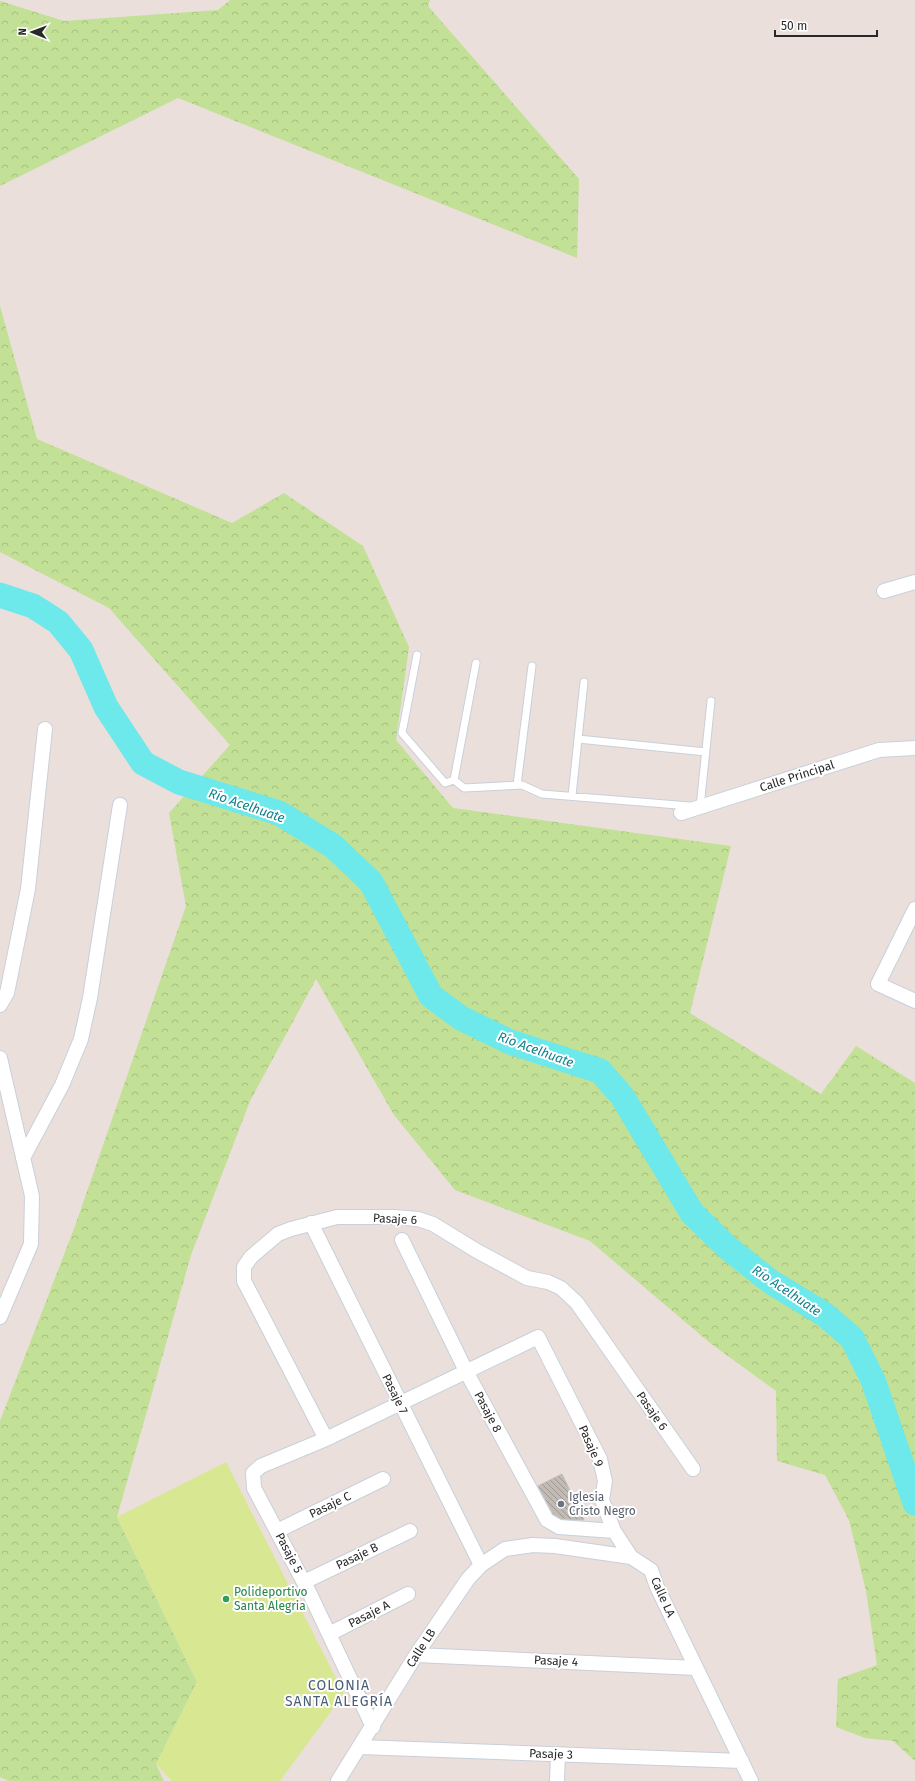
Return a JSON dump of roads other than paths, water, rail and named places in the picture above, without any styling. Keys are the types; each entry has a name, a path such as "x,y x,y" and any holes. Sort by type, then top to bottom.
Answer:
{"street":[{"path":"884,592 915,582"},
{"path":"0,1005 7,993 28,890 45,729"},
{"name":"Calle Principal","path":"681,813 879,750 915,748"},
{"path":"23,1158 62,1085 80,1039 90,998 120,805"},
{"path":"915,909 878,984 915,1001"},
{"path":"0,1058 32,1196 31,1244 0,1317"},
{"name":"Pasaje 6","path":"326,1439 244,1281 244,1267 251,1257 278,1234 311,1223 337,1217 418,1219 433,1224 527,1278 548,1282 561,1288 577,1303 693,1469"},
{"name":"Pasaje 7","path":"311,1223 481,1565"},
{"name":"Pasaje 8","path":"402,1240 467,1373 547,1520 558,1527 614,1531"},
{"name":"Pasaje 9","path":"467,1373 538,1337 600,1459 605,1481 602,1500 614,1531 631,1557"},
{"path":"326,1439 467,1373"},
{"name":"Pasaje 5","path":"326,1439 261,1466 253,1473 254,1488 330,1634 373,1727"},
{"name":"Pasaje C","path":"277,1531 384,1479"},
{"name":"Pasaje B","path":"304,1582 410,1531"},
{"name":"Calle LA","path":"468,1579 481,1565 505,1549 533,1545 556,1546 631,1557 651,1570 656,1587 751,1781"},
{"name":"Calle LB","path":"338,1781 373,1727 416,1655 468,1579"},
{"name":"Pasaje A","path":"330,1634 408,1594"},
{"name":"Pasaje 4","path":"416,1655 696,1668"},
{"name":"Pasaje 3","path":"360,1747 742,1761"},
{"path":"557,1781 558,1754"}],"lane":[{"path":"417,655 402,733 445,783 454,780"},
{"path":"454,780 476,664"},
{"path":"517,785 532,666"},
{"path":"572,796 584,682"},
{"path":"454,780 464,788 522,785 542,794 701,807 711,701"},
{"path":"578,739 706,752"}],"waterway":[{"name":"Río Acelhuate","path":"0,595 33,606 58,622 81,650 106,707 143,763 179,782 279,813 333,846 371,882 431,996 461,1018 510,1042 600,1071 622,1096 692,1213 728,1248 771,1282 824,1314 852,1338 873,1380 915,1503"}],"place":[{"name":"Iglesia Cristo Negro","path":"561,1504"},
{"name":"Polideportivo Santa Alegria","path":"226,1599"}],"district":[{"name":"COLONIA SANTA ALEGRÍA","path":"339,1694"}]}
